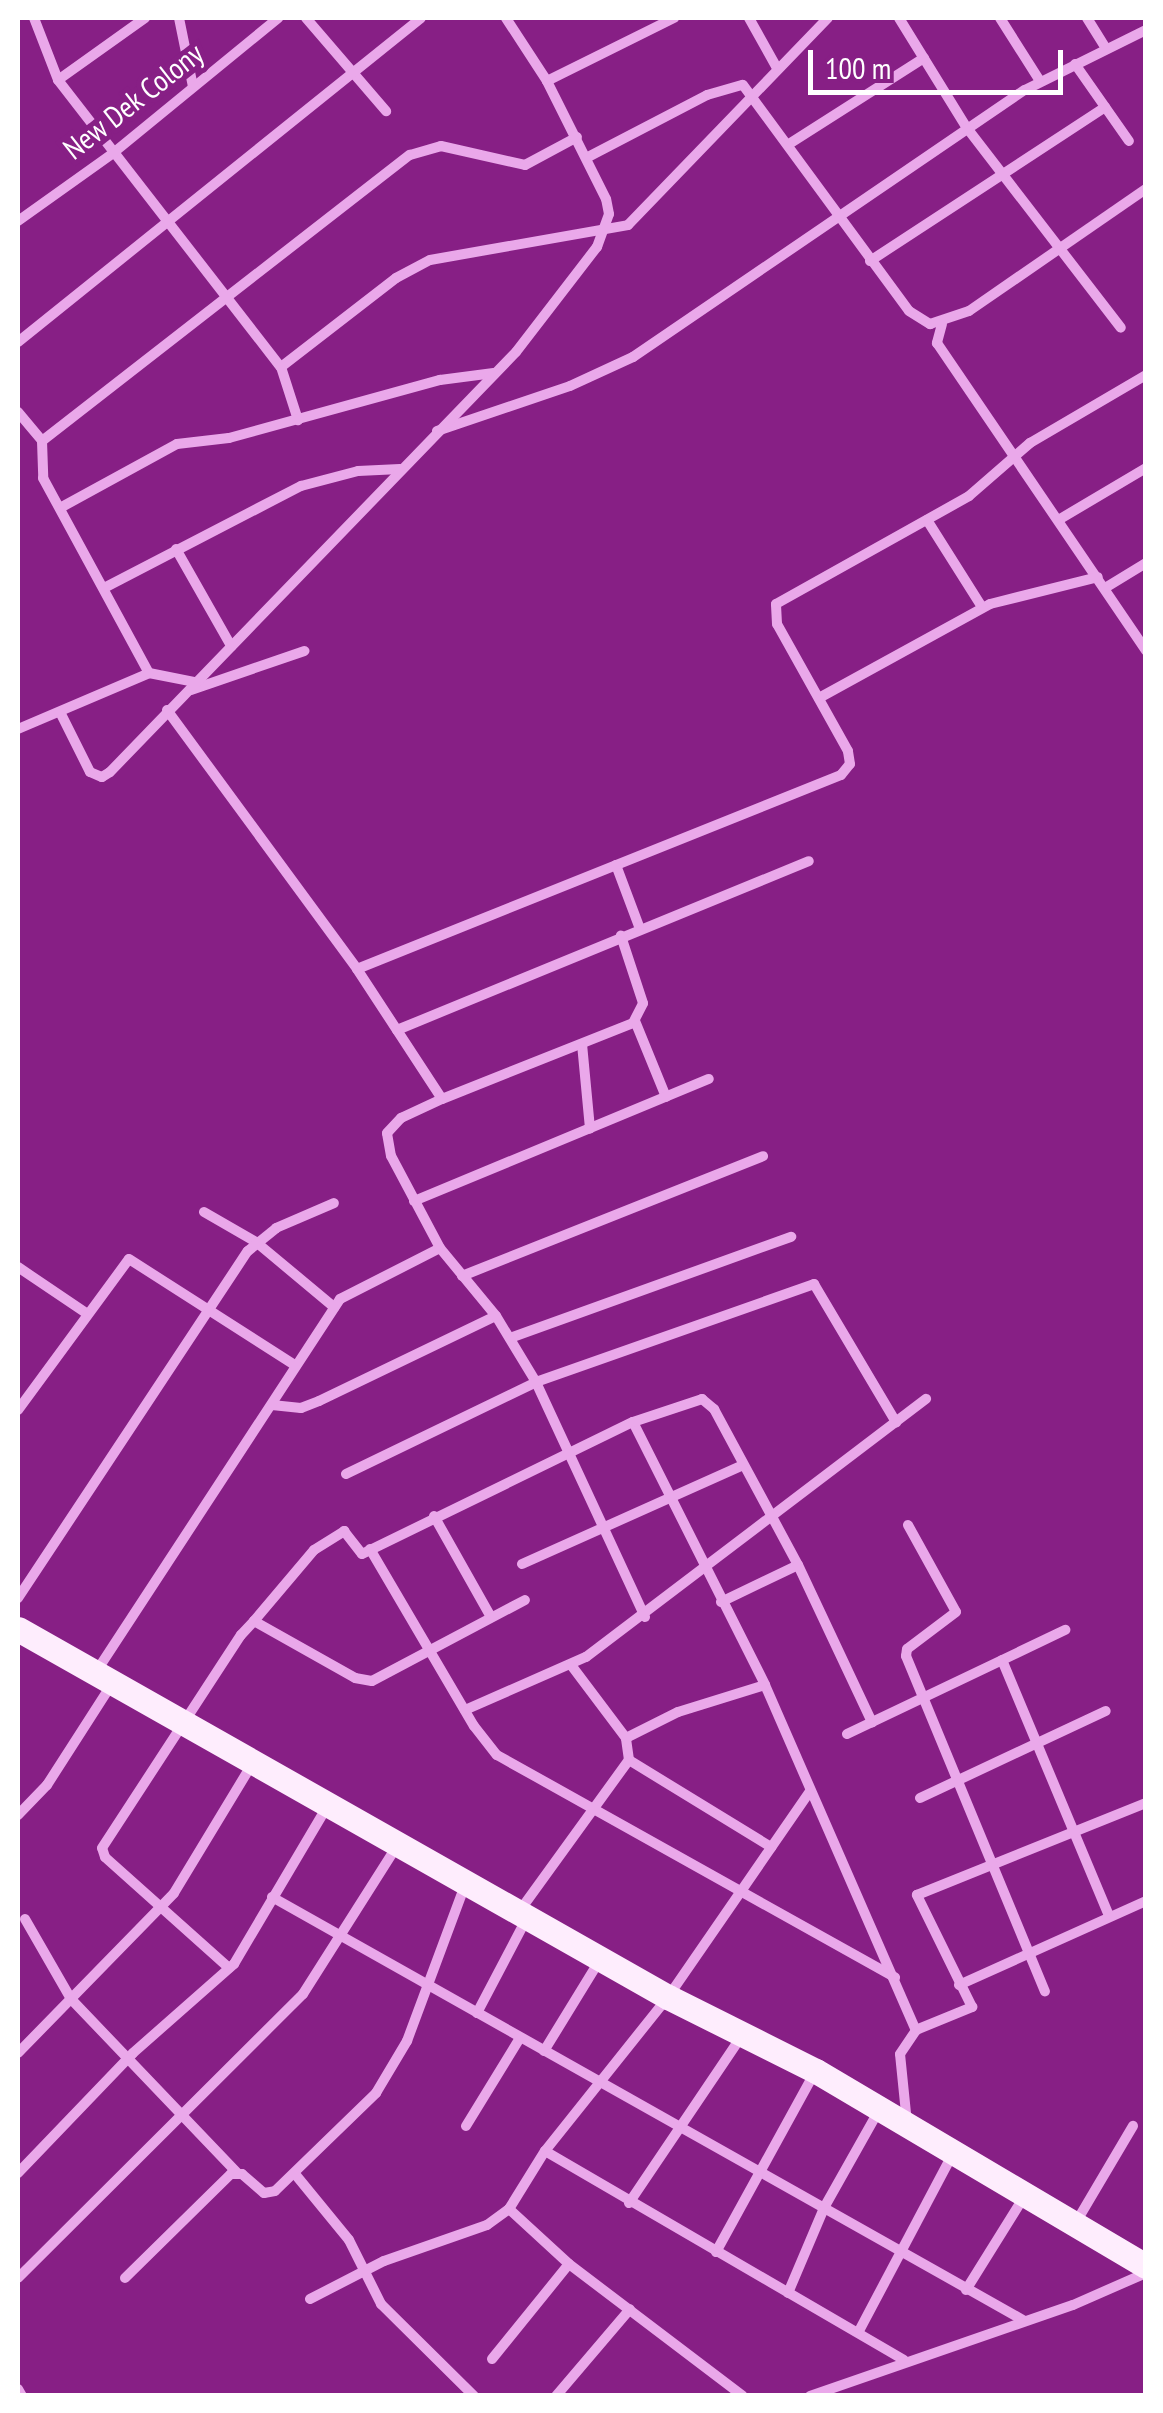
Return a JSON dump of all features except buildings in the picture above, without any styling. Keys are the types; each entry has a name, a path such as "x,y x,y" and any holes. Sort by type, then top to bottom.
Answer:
{"main road":[{"path":"18,1630 255,1758 668,1997 816,2071 1024,2197 1144,2263"}],"street":[{"path":"34,18 58,80 281,367 298,420"},
{"path":"58,80 145,18"},
{"path":"179,18 193,87"},
{"name":"New Dek Colony","path":"18,221 112,154 278,18"},
{"path":"306,18 386,111"},
{"path":"396,18 405,30"},
{"path":"18,342 421,18"},
{"path":"60,712 90,772 102,778 495,373 606,231 606,198 588,157 547,80 506,18"},
{"path":"547,80 674,18"},
{"path":"750,18 776,68"},
{"path":"281,367 396,278 430,260 606,231 644,215 776,68 828,18"},
{"path":"899,18 966,128 1057,252 1121,328"},
{"path":"1000,18 1040,81"},
{"path":"1087,18 1106,49"},
{"path":"435,432 633,357 966,128 1040,81 1146,30"},
{"path":"790,144 924,58"},
{"path":"1074,64 1129,142"},
{"path":"588,157 724,88 743,86 754,93 909,312 942,324"},
{"path":"870,261 1004,178 1105,107"},
{"path":"42,440 225,293 410,155 441,146 524,165 577,137"},
{"path":"1146,188 1057,252 942,324 937,343 1016,453 1146,650"},
{"path":"60,508 178,444 298,420 440,380 495,373"},
{"path":"357,969 848,770 848,751 774,617 776,604 969,496 1016,453 1146,374"},
{"path":"18,412 42,440 40,467 149,673"},
{"path":"1060,519 1146,468"},
{"path":"104,588 301,486 358,470 400,469"},
{"path":"927,520 982,607"},
{"path":"176,549 231,646"},
{"path":"819,698 982,607 1102,582 1146,563"},
{"path":"185,692 304,651"},
{"path":"18,729 149,673 196,682"},
{"path":"167,710 357,969 442,1099"},
{"path":"397,1030 809,860"},
{"path":"616,865 640,928"},
{"path":"621,936 644,1002 635,1021 442,1099 401,1118 387,1133 390,1156 440,1248 496,1316 536,1382 572,1451 645,1617"},
{"path":"635,1021 666,1097"},
{"path":"582,1044 590,1129"},
{"path":"414,1201 710,1079"},
{"path":"462,1276 762,1156"},
{"path":"18,1598 256,1242 334,1203"},
{"path":"204,1212 256,1242 334,1307"},
{"path":"510,1338 791,1237"},
{"path":"18,1815 48,1785 105,1676 334,1307 350,1291 440,1248"},
{"path":"18,1410 86,1313 129,1260 296,1366"},
{"path":"18,1267 86,1313"},
{"path":"346,1474 536,1382 814,1284 896,1422"},
{"path":"272,1405 301,1408 319,1401 496,1316"},
{"path":"465,1710 571,1665 645,1617 769,1517 926,1399"},
{"path":"229,1968 105,1857 102,1848 254,1621 328,1540 348,1530 362,1554 633,1422 707,1400 798,1566 872,1722"},
{"path":"633,1422 765,1685 916,2030"},
{"path":"522,1564 742,1466"},
{"path":"434,1516 491,1617"},
{"path":"908,1525 956,1612 906,1651 990,1866 1045,1992"},
{"path":"370,1550 432,1648 465,1710 498,1755 895,1977"},
{"path":"721,1602 798,1566"},
{"path":"254,1621 363,1681 525,1600"},
{"path":"847,1734 1065,1630"},
{"path":"1002,1660 1109,1916"},
{"path":"477,2013 525,1912 629,1760 626,1738 571,1665"},
{"path":"626,1738 678,1712 765,1685"},
{"path":"920,1798 1106,1711"},
{"path":"18,2052 162,1906 223,1818 255,1758"},
{"path":"629,1760 772,1847"},
{"path":"310,2299 362,2272 486,2225 509,2209 545,2152 668,1997 810,1791"},
{"path":"18,2173 128,2059 229,1968 330,1802"},
{"path":"906,2126 910,2106 900,2054 916,2030 972,2010 917,1896 1146,1803"},
{"path":"18,2278 303,1994 399,1842"},
{"path":"25,1919 71,1999 236,2173 269,2194 295,2174 389,2077 429,1984 466,1880"},
{"path":"272,1897 343,1932 520,2038 764,2170 901,2255 1023,2320"},
{"path":"959,1984 1146,1902"},
{"path":"544,2051 601,1957"},
{"path":"629,2202 744,2034"},
{"path":"466,2126 520,2038"},
{"path":"716,2252 816,2071"},
{"path":"788,2292 825,2206 880,2109"},
{"path":"1074,2225 1133,2126"},
{"path":"545,2152 904,2360"},
{"path":"859,2331 953,2155"},
{"path":"125,2278 236,2173"},
{"path":"295,2174 349,2240 381,2304 474,2396"},
{"path":"966,2290 1024,2197"},
{"path":"509,2209 570,2264 744,2396"},
{"path":"810,2396 1023,2320 1144,2263"},
{"path":"492,2359 570,2264"},
{"path":"556,2396 630,2309"},
{"path":"18,2389 22,2396"}]}
